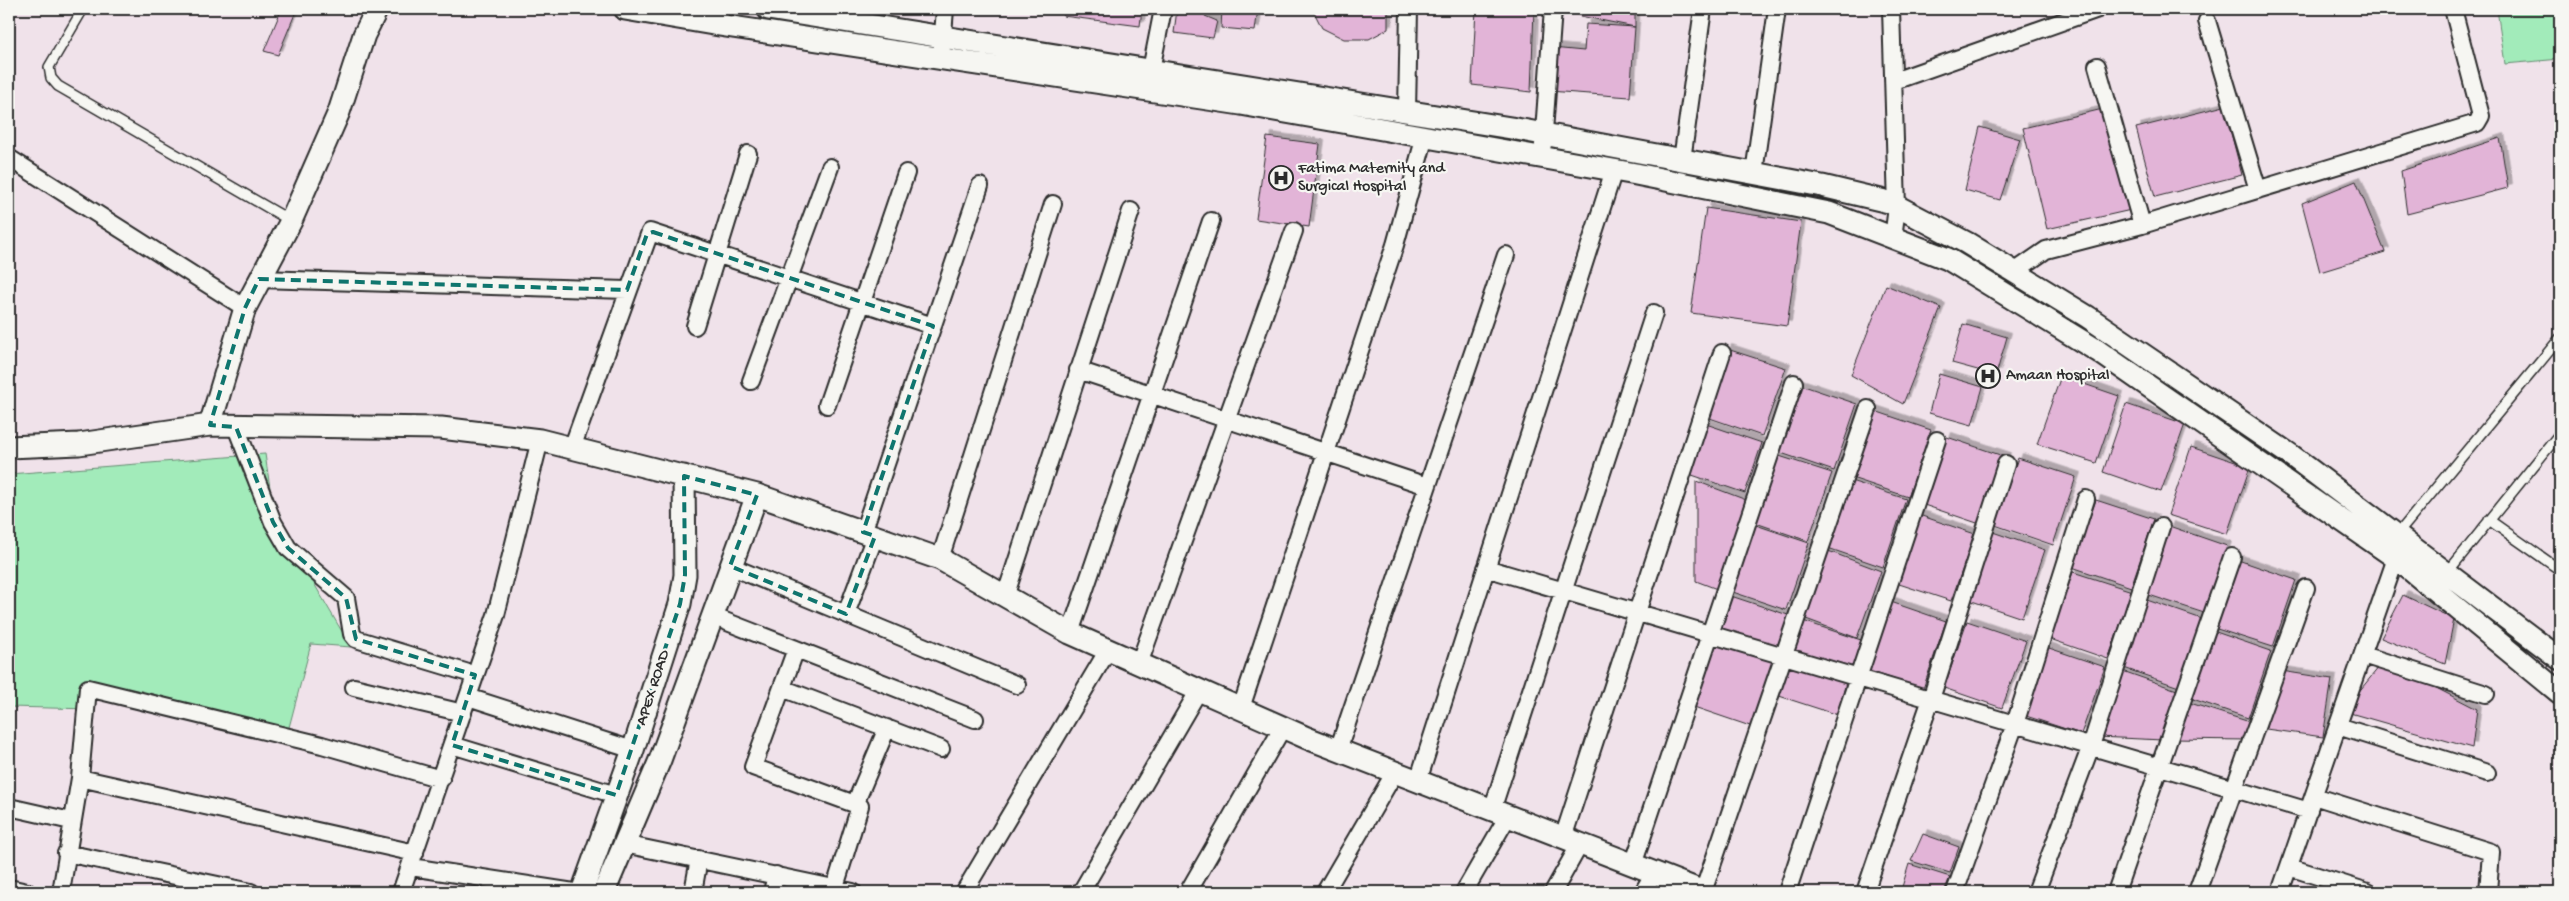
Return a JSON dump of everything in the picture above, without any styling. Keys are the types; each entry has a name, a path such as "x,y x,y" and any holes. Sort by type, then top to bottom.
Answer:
{"street":[{"path":"210,425 245,308 291,221 339,112 364,35 377,9"},
{"path":"625,9 720,17 942,59 1149,80 1408,111 1754,173 1822,186 1889,202 1967,243 2088,317 2292,456 2560,659"},
{"path":"768,9 943,36 1425,136 1614,170 1829,213 1948,259 2098,351 2396,558 2560,693"},
{"path":"942,59 945,9"},
{"path":"1149,80 1163,9"},
{"path":"1408,111 1409,9"},
{"path":"1542,157 1553,9"},
{"path":"1682,160 1703,9"},
{"path":"1754,173 1777,9"},
{"path":"1891,9 1897,207 1893,238"},
{"path":"1894,81 2098,9"},
{"path":"2014,272 2046,250 2142,226 2478,123 2481,116 2453,9"},
{"path":"2208,21 2258,190"},
{"path":"2097,66 2142,226"},
{"path":"1241,708 1395,246 1425,136"},
{"path":"695,326 748,154"},
{"path":"9,158 245,308"},
{"path":"751,381 830,167"},
{"path":"1418,781 1614,170"},
{"path":"827,405 906,173"},
{"path":"846,614 933,326 980,186"},
{"path":"940,559 1052,204"},
{"path":"1006,598 1078,370 1131,211"},
{"path":"1070,633 1211,220"},
{"path":"1140,664 1294,231"},
{"path":"572,448 627,290 650,232 933,326"},
{"path":"1338,750 1506,255"},
{"path":"259,279 627,290"},
{"path":"1464,892 1500,813 1564,591 1654,314"},
{"path":"1553,892 1572,841 1637,612 1722,353"},
{"path":"1078,370 1427,486"},
{"path":"1633,865 1794,383"},
{"path":"9,447 79,444 210,425 236,427 441,428 540,440 757,495 940,559 1070,633 1283,727 1704,892 1868,409"},
{"path":"236,427 273,522 288,548 346,598 352,634 356,639 475,675"},
{"path":"401,892 496,615 540,440"},
{"path":"1786,892 1937,440"},
{"path":"1866,892 1931,699 2006,464"},
{"name":"APEX ROAD","path":"582,892 633,750 680,604 685,567 684,476"},
{"name":"APEX ROAD","path":"604,892 660,760 757,495"},
{"path":"1955,892 2015,724 2086,499"},
{"path":"2036,892 2091,746 2161,527"},
{"path":"2116,892 2232,557"},
{"path":"2280,892 2396,558"},
{"path":"730,566 1017,686"},
{"path":"1486,568 2234,788 2311,803 2491,852 2488,892"},
{"path":"2197,892 2306,588"},
{"path":"712,616 975,720"},
{"path":"796,649 753,767 860,806 835,887"},
{"path":"964,892 1108,650"},
{"path":"2363,655 2486,694"},
{"path":"354,686 463,713"},
{"path":"61,892 71,821 80,778 88,688 322,745 441,779"},
{"path":"782,688 941,749"},
{"path":"1081,892 1200,690"},
{"path":"468,697 633,750"},
{"path":"2338,726 2487,773"},
{"path":"1188,892 1283,727"},
{"path":"854,804 887,728"},
{"path":"452,745 616,795"},
{"path":"1325,892 1395,772"},
{"path":"80,778 413,860 574,892"},
{"path":"9,807 71,821"},
{"path":"624,844 853,892"},
{"path":"66,853 251,892"},
{"path":"693,892 699,859"},
{"path":"2289,867 2368,892"},
{"path":"1643,892 1654,873"},
{"path":"772,892 776,875"},
{"path":"9,888 27,892"}],"lane":[{"path":"83,9 49,67 50,78 58,86 291,221"},
{"path":"2397,535 2560,338"},
{"path":"2447,573 2560,433"},
{"path":"2489,520 2560,570"}],"highlighted area":[{"path":"653,232 933,326 863,532 875,536 846,614 730,566 757,495 684,476 685,575 680,604 616,795 452,745 475,675 356,639 346,598 288,548 273,522 236,427 210,425 245,308 259,279 627,290 647,234"}],"green space":[{"path":"2497,9 2560,9 2560,59 2505,64"},
{"path":"265,454 274,515 351,647 311,644 287,735 100,693 91,709 9,707 9,474"}],"building":[{"path":"270,9 297,9 278,55 264,51 280,13"},
{"path":"1064,9 1142,9 1140,26 1063,16"},
{"path":"1177,9 1206,9 1205,16 1217,21 1213,38 1174,33"},
{"path":"1222,9 1258,9 1255,31 1221,28"},
{"path":"1316,9 1388,9 1388,29 1369,39 1344,39 1322,28 1315,14"},
{"path":"1476,9 1534,9 1531,92 1472,85"},
{"path":"1581,9 1635,9 1635,27 1580,16"},
{"path":"1586,24 1635,27 1630,97 1549,91 1552,48 1584,51"},
{"path":"2224,106 2242,175 2155,197 2136,128"},
{"path":"2107,108 2131,210 2047,229 2023,128"},
{"path":"1980,127 2020,139 2000,200 1965,190"},
{"path":"1267,137 1320,144 1309,227 1256,219"},
{"path":"2500,138 2508,188 2407,214 2401,171"},
{"path":"2356,181 2385,252 2320,272 2302,203"},
{"path":"1706,208 1801,222 1787,326 1691,313"},
{"path":"1886,285 1941,308 1903,404 1851,375"},
{"path":"1963,324 2007,337 1996,375 1952,363"},
{"path":"1727,349 1786,368 1762,436 1704,416"},
{"path":"1939,374 1983,387 1972,425 1929,413"},
{"path":"2061,376 2119,396 2096,463 2037,444"},
{"path":"1798,384 1857,404 1834,471 1775,451"},
{"path":"2126,404 2185,424 2161,492 2103,472"},
{"path":"1872,410 1931,430 1908,497 1849,477"},
{"path":"1706,424 1762,443 1745,493 1689,474"},
{"path":"1947,437 2006,457 1983,525 1924,505"},
{"path":"2191,447 2250,467 2227,534 2168,515"},
{"path":"1773,454 1832,473 1808,541 1750,521"},
{"path":"2018,458 2076,477 2053,545 1995,525"},
{"path":"1848,480 1906,499 1883,567 1825,547"},
{"path":"1696,481 1749,501 1717,589 1696,581"},
{"path":"2096,500 2154,519 2131,587 2072,567"},
{"path":"1916,514 1975,534 1951,601 1893,582"},
{"path":"1750,523 1809,543 1786,610 1727,590"},
{"path":"2169,526 2227,546 2204,613 2146,594"},
{"path":"1987,530 2045,550 2022,618 1963,598"},
{"path":"1823,549 1881,571 1857,638 1798,616"},
{"path":"2238,560 2296,580 2273,647 2214,628"},
{"path":"2073,572 2132,591 2108,659 2050,639"},
{"path":"1728,595 1788,615 1780,648 1717,628"},
{"path":"2403,595 2454,619 2445,664 2381,638"},
{"path":"2144,599 2202,619 2179,687 2121,667"},
{"path":"1888,601 1946,621 1923,689 1864,669"},
{"path":"1800,620 1861,640 1851,673 1790,654"},
{"path":"1967,621 2026,641 2002,708 1944,688"},
{"path":"2213,631 2271,651 2248,718 2190,698"},
{"path":"1717,639 1776,659 1753,727 1694,707"},
{"path":"2046,647 2105,667 2081,734 2023,715"},
{"path":"2384,661 2477,709 2472,748 2343,711"},
{"path":"1787,662 1846,682 1838,715 1776,695"},
{"path":"2120,670 2177,690 2163,740 2097,737"},
{"path":"2275,670 2332,679 2323,737 2266,729"},
{"path":"2187,702 2253,723 2248,740 2173,739"},
{"path":"1923,834 1959,847 1950,873 1911,861"},
{"path":"1909,864 1950,877 1944,892 1923,892 1902,887"}],"place":[{"name":"Fatima Maternity and Surgical Hospital","path":"1281,178"},
{"name":"Amaan Hospital","path":"1988,376"}]}
